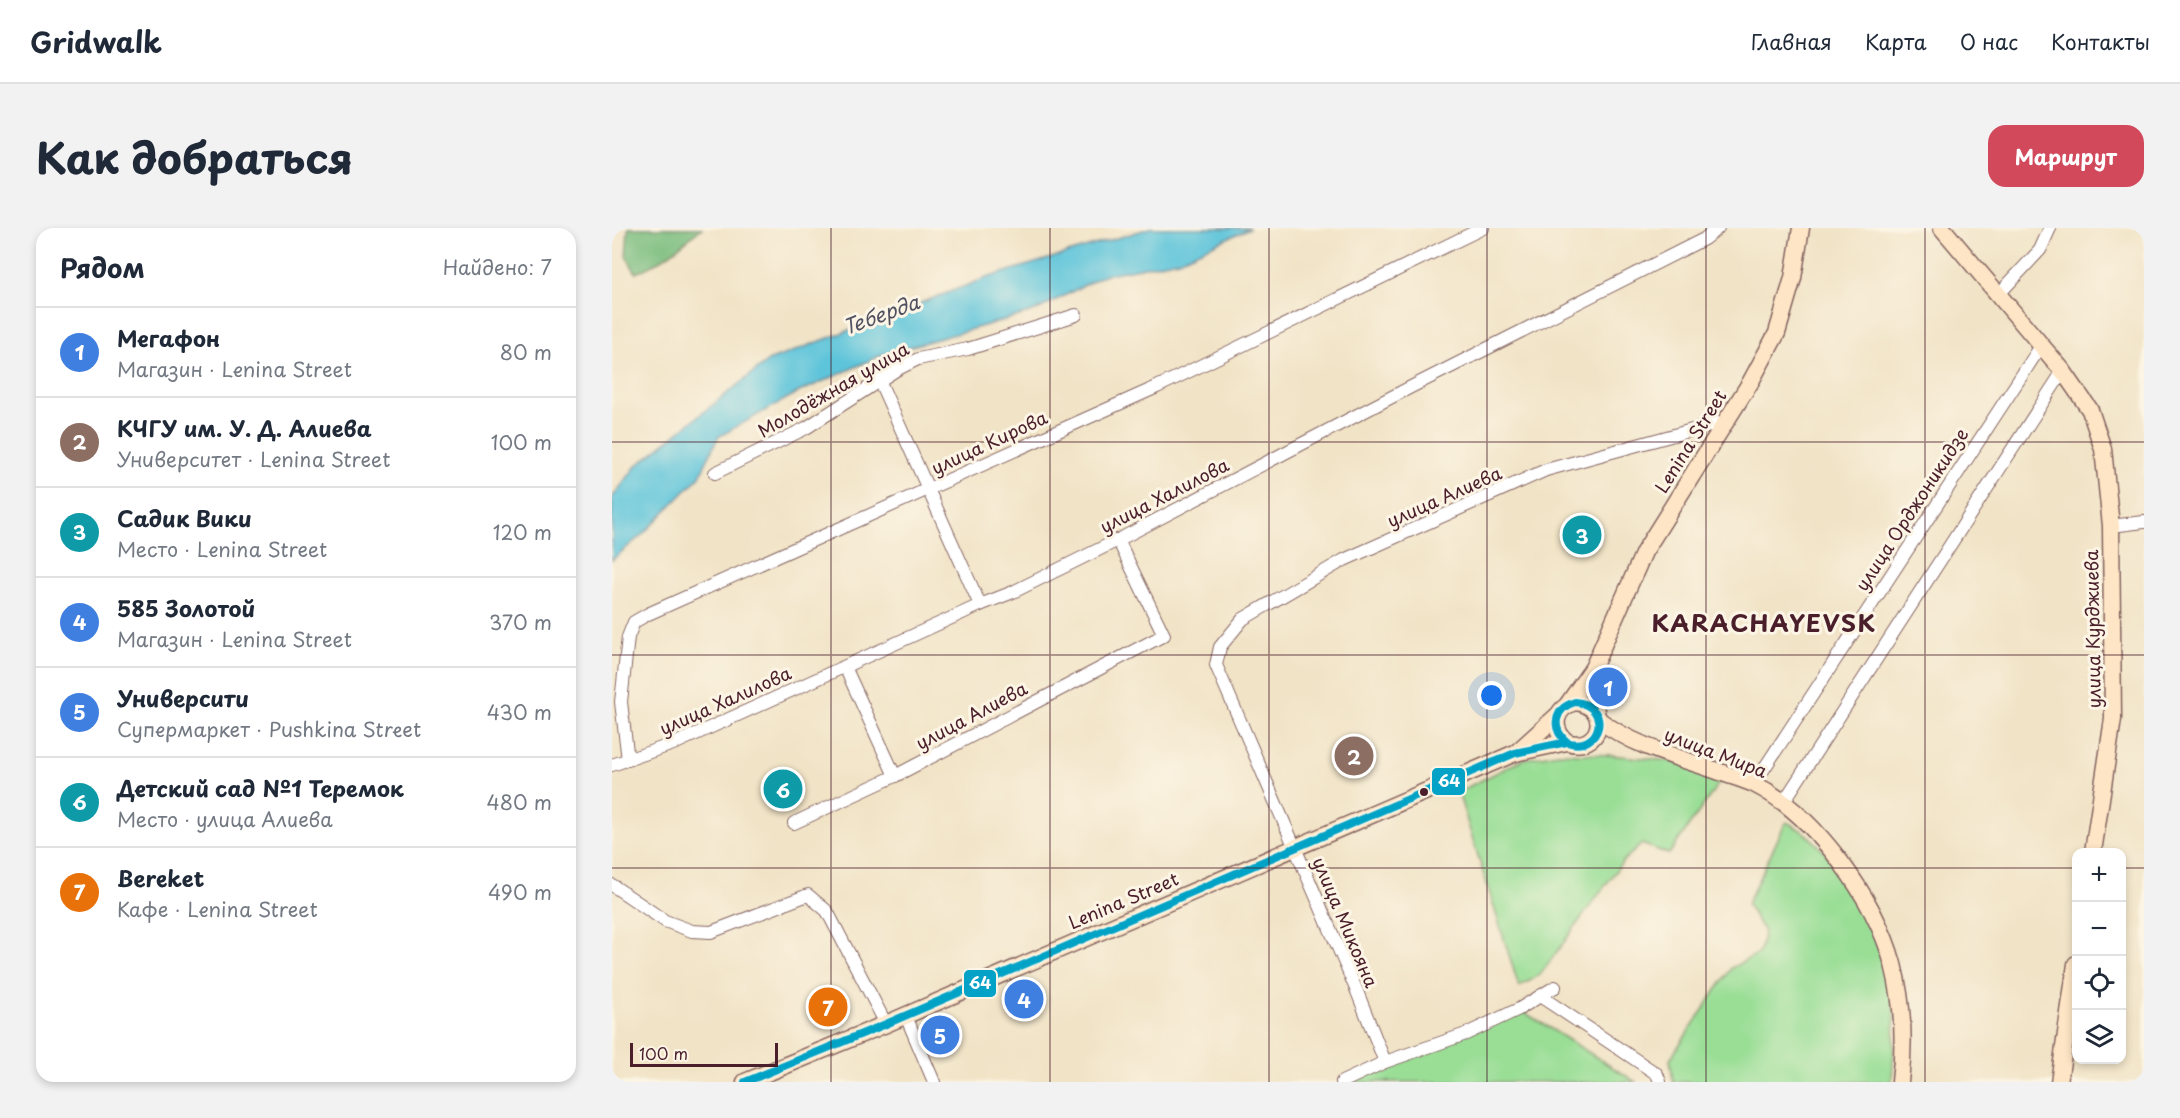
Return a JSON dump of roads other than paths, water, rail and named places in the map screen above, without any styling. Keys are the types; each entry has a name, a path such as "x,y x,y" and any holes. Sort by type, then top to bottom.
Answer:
{"main road":[{"name":"Lenina Street","path":"1515,753 1563,709 1593,668 1644,552 1750,383 1777,333 1793,278 1801,228"},
{"path":"1942,228 2063,371"},
{"name":"улица Курджиева","path":"2063,371 2087,406 2103,449 2111,526 2113,719 2094,848"},
{"name":"Lenina Street","path":"1593,668 1597,716"},
{"path":"1575,702 1584,703 1597,716 1596,734 1586,742 1574,744 1567,742 1557,731 1563,709 1575,702"},
{"name":"улица Мира","path":"1597,716 1617,734 1639,744 1754,784 1783,803 1819,834 1849,874 1879,927 1893,964 1902,1014 1904,1050 1900,1082"},
{"name":"Lenina Street","path":"745,1082 886,1024 1515,753 1567,742"},
{"name":"улица Мира","path":"1586,742 1639,744"},
{"path":"2059,1082 2072,992"}],"street":[{"name":"улица Кирова","path":"628,760 621,702 628,637 634,622 726,578 1157,387 1483,228"},
{"name":"улица Халилова","path":"612,765 676,743 1013,592 1118,540 1408,388 1704,239 1719,228"},
{"path":"1998,295 2040,250 2050,228"},
{"name":"Молодёжная улица","path":"715,473 806,428 918,358 968,349 1076,315"},
{"name":"улица Орджоникидзе","path":"1754,784 2041,346"},
{"path":"1783,803 2063,371"},
{"path":"880,382 980,605"},
{"name":"улица Алиева","path":"1216,665 1220,647 1243,619 1344,560 1546,470 1725,421"},
{"path":"2111,526 2144,522"},
{"name":"улица Алиева","path":"794,823 895,776 1164,635 1118,540"},
{"name":"улица Микояна","path":"1216,665 1385,1062"},
{"path":"844,668 895,776"},
{"path":"612,885 665,921 701,932 711,932 808,895 827,911 886,1024"},
{"path":"1342,1082 1385,1062 1466,1034 1519,1009 1555,987"},
{"path":"1540,996 1656,1074 1660,1082"},
{"path":"905,1014 934,1082"}],"water":[{"path":"1150,228 1250,228 1179,260 1104,275 1033,312 884,354 797,393 718,437 700,476 643,534 612,560 612,498 636,466 768,361 989,277"}],"place":[{"name":"Садик Вики","path":"1582,535"},
{"name":"Мегафон","path":"1608,687"},
{"name":"КЧГУ им. У. Д. Алиева","path":"1354,756"},
{"name":"Детский сад №1 Теремок","path":"783,789"},
{"name":"585 Золотой","path":"1024,999"},
{"name":"Bereket","path":"828,1007"},
{"name":"Университи","path":"940,1035"}],"district":[{"name":"KARACHAYEVSK","path":"1764,622"}],"water label":[{"name":"Теберда","path":"881,314"}]}
